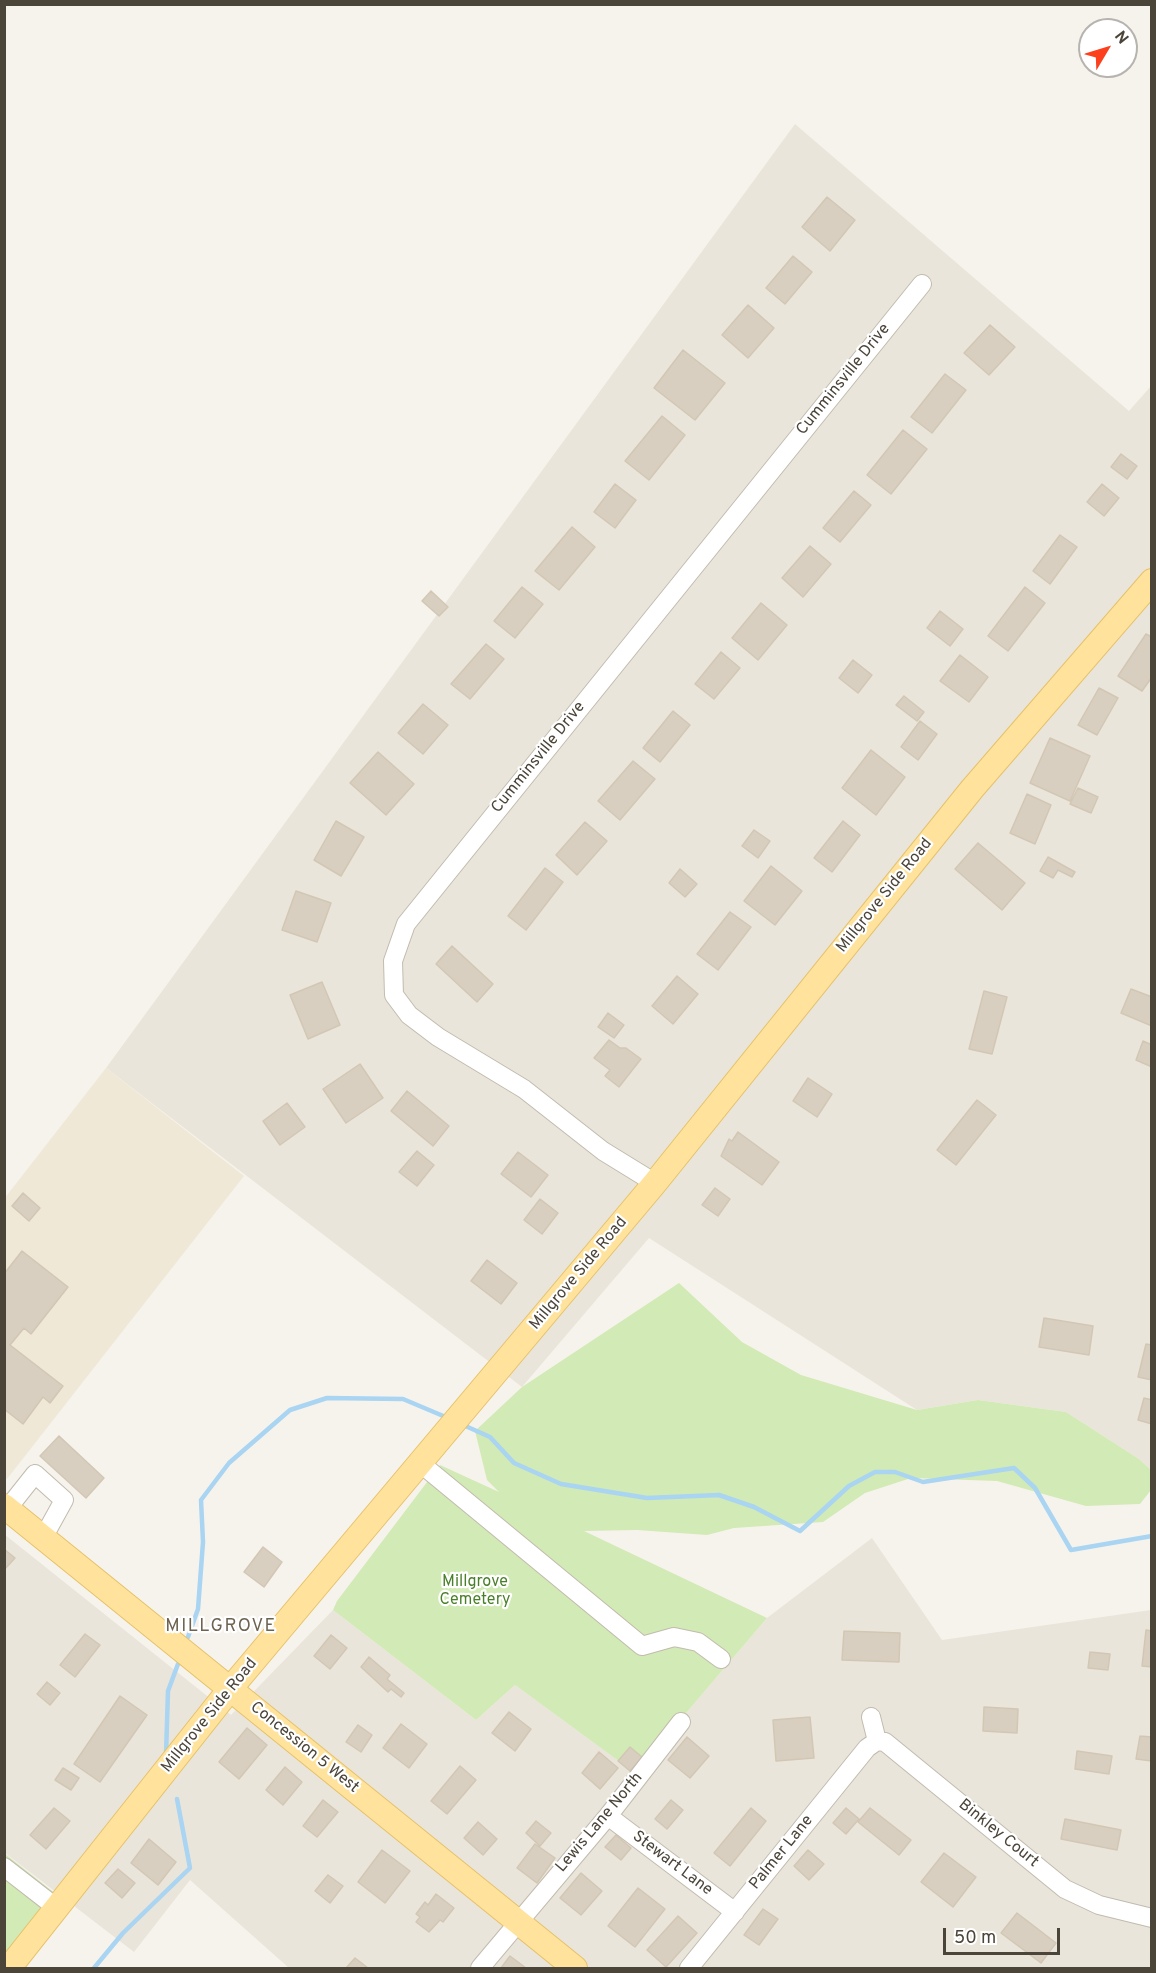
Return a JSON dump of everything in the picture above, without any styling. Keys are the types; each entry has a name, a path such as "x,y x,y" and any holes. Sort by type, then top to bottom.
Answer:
{"main road":[{"name":"Millgrove Side Road","path":"9,1968 58,1910 231,1689 655,1183 972,789 1152,581"},
{"name":"Concession 5 West","path":"6,1507 575,1968"}],"street":[{"name":"Cumminsville Drive","path":"655,1183 603,1151 524,1089 438,1037 409,1015 394,996 393,961 406,924 922,284"},
{"path":"420,1463 642,1646 674,1637 698,1642 721,1659"},
{"path":"6,1507 35,1474 64,1500 44,1538"},
{"path":"871,1717 877,1741"},
{"name":"Lewis Lane North","path":"480,1968 608,1816 681,1722"},
{"name":"Palmer Lane","path":"689,1968 867,1748 877,1741"},
{"name":"Binkley Court","path":"877,1741 885,1742 1065,1889 1099,1905 1152,1918"},
{"name":"Stewart Lane","path":"608,1816 735,1912"},
{"path":"4,1868 58,1910"}],"shaded area":[{"path":"795,124 1129,411 1151,386 1151,1470 1139,1459 1066,1412 978,1400 917,1410 649,1238 522,1387 106,1068"},
{"path":"106,1068 244,1176 7,1479 4,1477 4,1199"},
{"path":"4,1534 231,1715 333,1610 476,1720 515,1685 635,1773 767,1618 872,1538 942,1640 1151,1610 1151,1968 289,1968 190,1880 134,1952 5,1853"}],"green space":[{"name":"Millgrove Cemetery","path":"679,1283 742,1342 801,1375 917,1410 978,1400 1066,1412 1139,1459 1151,1470 1151,1490 1140,1504 1086,1506 997,1481 911,1478 865,1493 823,1522 734,1528 707,1535 637,1530 584,1531 767,1618 635,1773 515,1685 476,1720 333,1610 337,1601 440,1465 499,1492 487,1480 475,1431 522,1387"},
{"path":"4,1853 66,1902 5,1968"}],"building":[{"path":"827,197 855,220 830,251 802,227"},
{"path":"793,256 812,272 785,304 766,288"},
{"path":"748,305 774,328 748,358 722,335"},
{"path":"990,325 1015,347 989,375 964,353"},
{"path":"683,350 725,383 695,420 654,388"},
{"path":"945,374 966,390 932,433 911,417"},
{"path":"662,416 685,435 649,480 625,461"},
{"path":"903,430 927,449 891,494 867,475"},
{"path":"1121,454 1137,466 1127,479 1111,467"},
{"path":"615,484 636,500 615,528 594,512"},
{"path":"1102,484 1119,498 1104,516 1087,502"},
{"path":"854,491 871,505 840,542 823,528"},
{"path":"572,527 595,547 559,590 535,571"},
{"path":"1060,535 1077,547 1050,584 1033,571"},
{"path":"810,546 831,564 803,597 782,578"},
{"path":"522,587 543,604 515,638 494,621"},
{"path":"1025,587 1045,603 1008,651 988,636"},
{"path":"431,591 448,607 439,616 422,601"},
{"path":"761,603 787,625 758,660 732,638"},
{"path":"940,611 963,629 950,646 927,628"},
{"path":"1146,634 1152,637 1152,677 1142,691 1118,676"},
{"path":"486,644 504,659 470,699 451,684"},
{"path":"721,652 740,668 714,699 695,684"},
{"path":"960,655 988,677 969,702 940,681"},
{"path":"853,660 872,675 858,693 839,678"},
{"path":"1099,688 1118,698 1097,735 1078,725"},
{"path":"904,696 924,712 917,721 896,705"},
{"path":"423,704 448,725 423,754 398,733"},
{"path":"673,711 690,725 660,762 643,748"},
{"path":"920,721 937,734 918,760 901,747"},
{"path":"1050,738 1090,756 1070,801 1030,783"},
{"path":"871,750 905,777 876,815 842,788"},
{"path":"378,752 414,784 386,815 350,783"},
{"path":"633,761 655,779 620,820 598,801"},
{"path":"1078,788 1098,797 1091,813 1070,804"},
{"path":"1027,794 1051,805 1035,844 1010,833"},
{"path":"336,821 364,837 341,876 314,860"},
{"path":"843,821 860,835 832,872 814,858"},
{"path":"585,822 607,841 577,875 556,855"},
{"path":"754,830 770,841 758,858 742,846"},
{"path":"978,843 1025,883 1002,910 955,869"},
{"path":"1048,857 1075,872 1072,877 1058,870 1053,878 1040,871"},
{"path":"771,866 802,891 775,925 744,901"},
{"path":"545,868 563,882 526,930 508,916"},
{"path":"680,869 697,884 685,897 669,883"},
{"path":"296,891 331,903 317,942 282,930"},
{"path":"730,912 751,927 718,970 697,954"},
{"path":"452,946 493,984 477,1002 436,964"},
{"path":"677,976 698,994 673,1024 652,1006"},
{"path":"322,982 340,1025 308,1039 290,995"},
{"path":"1131,989 1152,997 1152,1026 1121,1013"},
{"path":"984,991 1007,997 992,1054 969,1049"},
{"path":"608,1013 624,1025 614,1038 598,1027"},
{"path":"609,1040 620,1048 626,1048 641,1059 619,1087 605,1076 610,1070 594,1058"},
{"path":"1143,1041 1152,1045 1152,1067 1136,1060"},
{"path":"360,1064 383,1098 346,1123 323,1089"},
{"path":"808,1078 832,1094 817,1117 793,1101"},
{"path":"407,1091 449,1126 433,1146 391,1111"},
{"path":"977,1100 996,1115 956,1165 937,1150"},
{"path":"287,1103 305,1127 280,1145 263,1121"},
{"path":"738,1132 779,1162 762,1185 721,1156 729,1139 732,1141"},
{"path":"417,1151 434,1165 417,1186 399,1172"},
{"path":"518,1152 548,1175 531,1197 501,1174"},
{"path":"715,1188 730,1199 718,1216 702,1205"},
{"path":"23,1193 40,1208 29,1221 12,1206"},
{"path":"540,1199 558,1213 542,1234 524,1220"},
{"path":"22,1251 68,1287 31,1334 24,1328 10,1345 63,1386 50,1403 43,1397 23,1424 4,1409 4,1274"},
{"path":"487,1260 517,1283 501,1304 471,1281"},
{"path":"1044,1318 1093,1326 1089,1355 1039,1347"},
{"path":"1146,1344 1152,1345 1152,1380 1138,1377"},
{"path":"1144,1398 1152,1400 1152,1424 1138,1420"},
{"path":"59,1436 104,1478 86,1498 40,1456"},
{"path":"263,1547 282,1562 264,1587 244,1572"},
{"path":"4,1549 15,1558 4,1570"},
{"path":"1146,1630 1152,1631 1152,1667 1142,1666"},
{"path":"844,1631 900,1633 899,1662 842,1660"},
{"path":"85,1634 100,1645 75,1677 60,1665"},
{"path":"331,1635 347,1648 330,1669 314,1656"},
{"path":"1090,1652 1110,1654 1108,1670 1088,1668"},
{"path":"369,1657 390,1675 387,1679 404,1693 401,1697 391,1689 388,1692 361,1667"},
{"path":"47,1682 60,1693 50,1705 37,1694"},
{"path":"120,1696 147,1715 100,1782 74,1764"},
{"path":"984,1707 1018,1709 1017,1733 983,1731"},
{"path":"509,1712 531,1729 515,1751 492,1733"},
{"path":"810,1717 814,1758 776,1761 773,1720"},
{"path":"401,1724 427,1744 409,1768 383,1748"},
{"path":"358,1725 372,1735 361,1752 346,1742"},
{"path":"247,1728 267,1745 239,1779 219,1762"},
{"path":"1140,1736 1152,1737 1152,1761 1136,1759"},
{"path":"687,1737 709,1756 690,1778 668,1760"},
{"path":"630,1747 642,1757 630,1771 618,1761"},
{"path":"1077,1751 1112,1756 1109,1774 1075,1769"},
{"path":"599,1752 618,1768 600,1789 582,1773"},
{"path":"460,1766 476,1780 447,1814 431,1801"},
{"path":"285,1767 302,1782 283,1805 266,1790"},
{"path":"63,1768 79,1778 71,1790 55,1780"},
{"path":"323,1800 338,1812 317,1837 303,1826"},
{"path":"671,1800 683,1810 667,1829 655,1819"},
{"path":"54,1808 70,1821 46,1849 30,1835"},
{"path":"751,1808 766,1821 730,1866 714,1853"},
{"path":"846,1808 859,1819 846,1834 833,1823"},
{"path":"870,1808 911,1840 899,1855 858,1822"},
{"path":"1065,1819 1121,1830 1117,1850 1061,1839"},
{"path":"536,1821 551,1833 540,1846 526,1833"},
{"path":"478,1822 497,1839 483,1855 464,1838"},
{"path":"616,1835 631,1848 621,1860 605,1847"},
{"path":"149,1839 176,1862 158,1885 131,1863"},
{"path":"535,1844 555,1858 537,1883 517,1868"},
{"path":"382,1850 410,1871 385,1903 358,1882"},
{"path":"808,1850 824,1864 809,1880 794,1866"},
{"path":"944,1853 976,1877 953,1907 921,1882"},
{"path":"118,1869 135,1883 122,1898 105,1883"},
{"path":"581,1873 602,1891 581,1915 560,1898"},
{"path":"328,1875 343,1886 330,1903 315,1891"},
{"path":"638,1888 665,1909 635,1947 608,1926"},
{"path":"436,1894 454,1908 443,1922 440,1920 429,1932 416,1922 420,1917 416,1914 425,1902 428,1905"},
{"path":"763,1909 778,1919 759,1945 744,1935"},
{"path":"1017,1913 1056,1943 1041,1963 1001,1933"},
{"path":"678,1916 697,1933 666,1967 647,1950"},
{"path":"510,1956 526,1968 501,1968"},
{"path":"355,1958 368,1968 346,1968"}],"waterway":[{"path":"188,1637 198,1609 203,1542 201,1500 229,1463 290,1410 327,1398 403,1399 448,1418"},
{"path":"461,1424 490,1437 514,1463 561,1484 647,1498 719,1495 754,1507 800,1531 849,1486 875,1472 895,1472 923,1482 1014,1468 1035,1488 1071,1550 1152,1536"},
{"path":"166,1754 168,1691 178,1664"},
{"path":"94,1968 123,1933 190,1868 177,1799"}],"district":[{"name":"MILLGROVE","path":"221,1627"}]}
